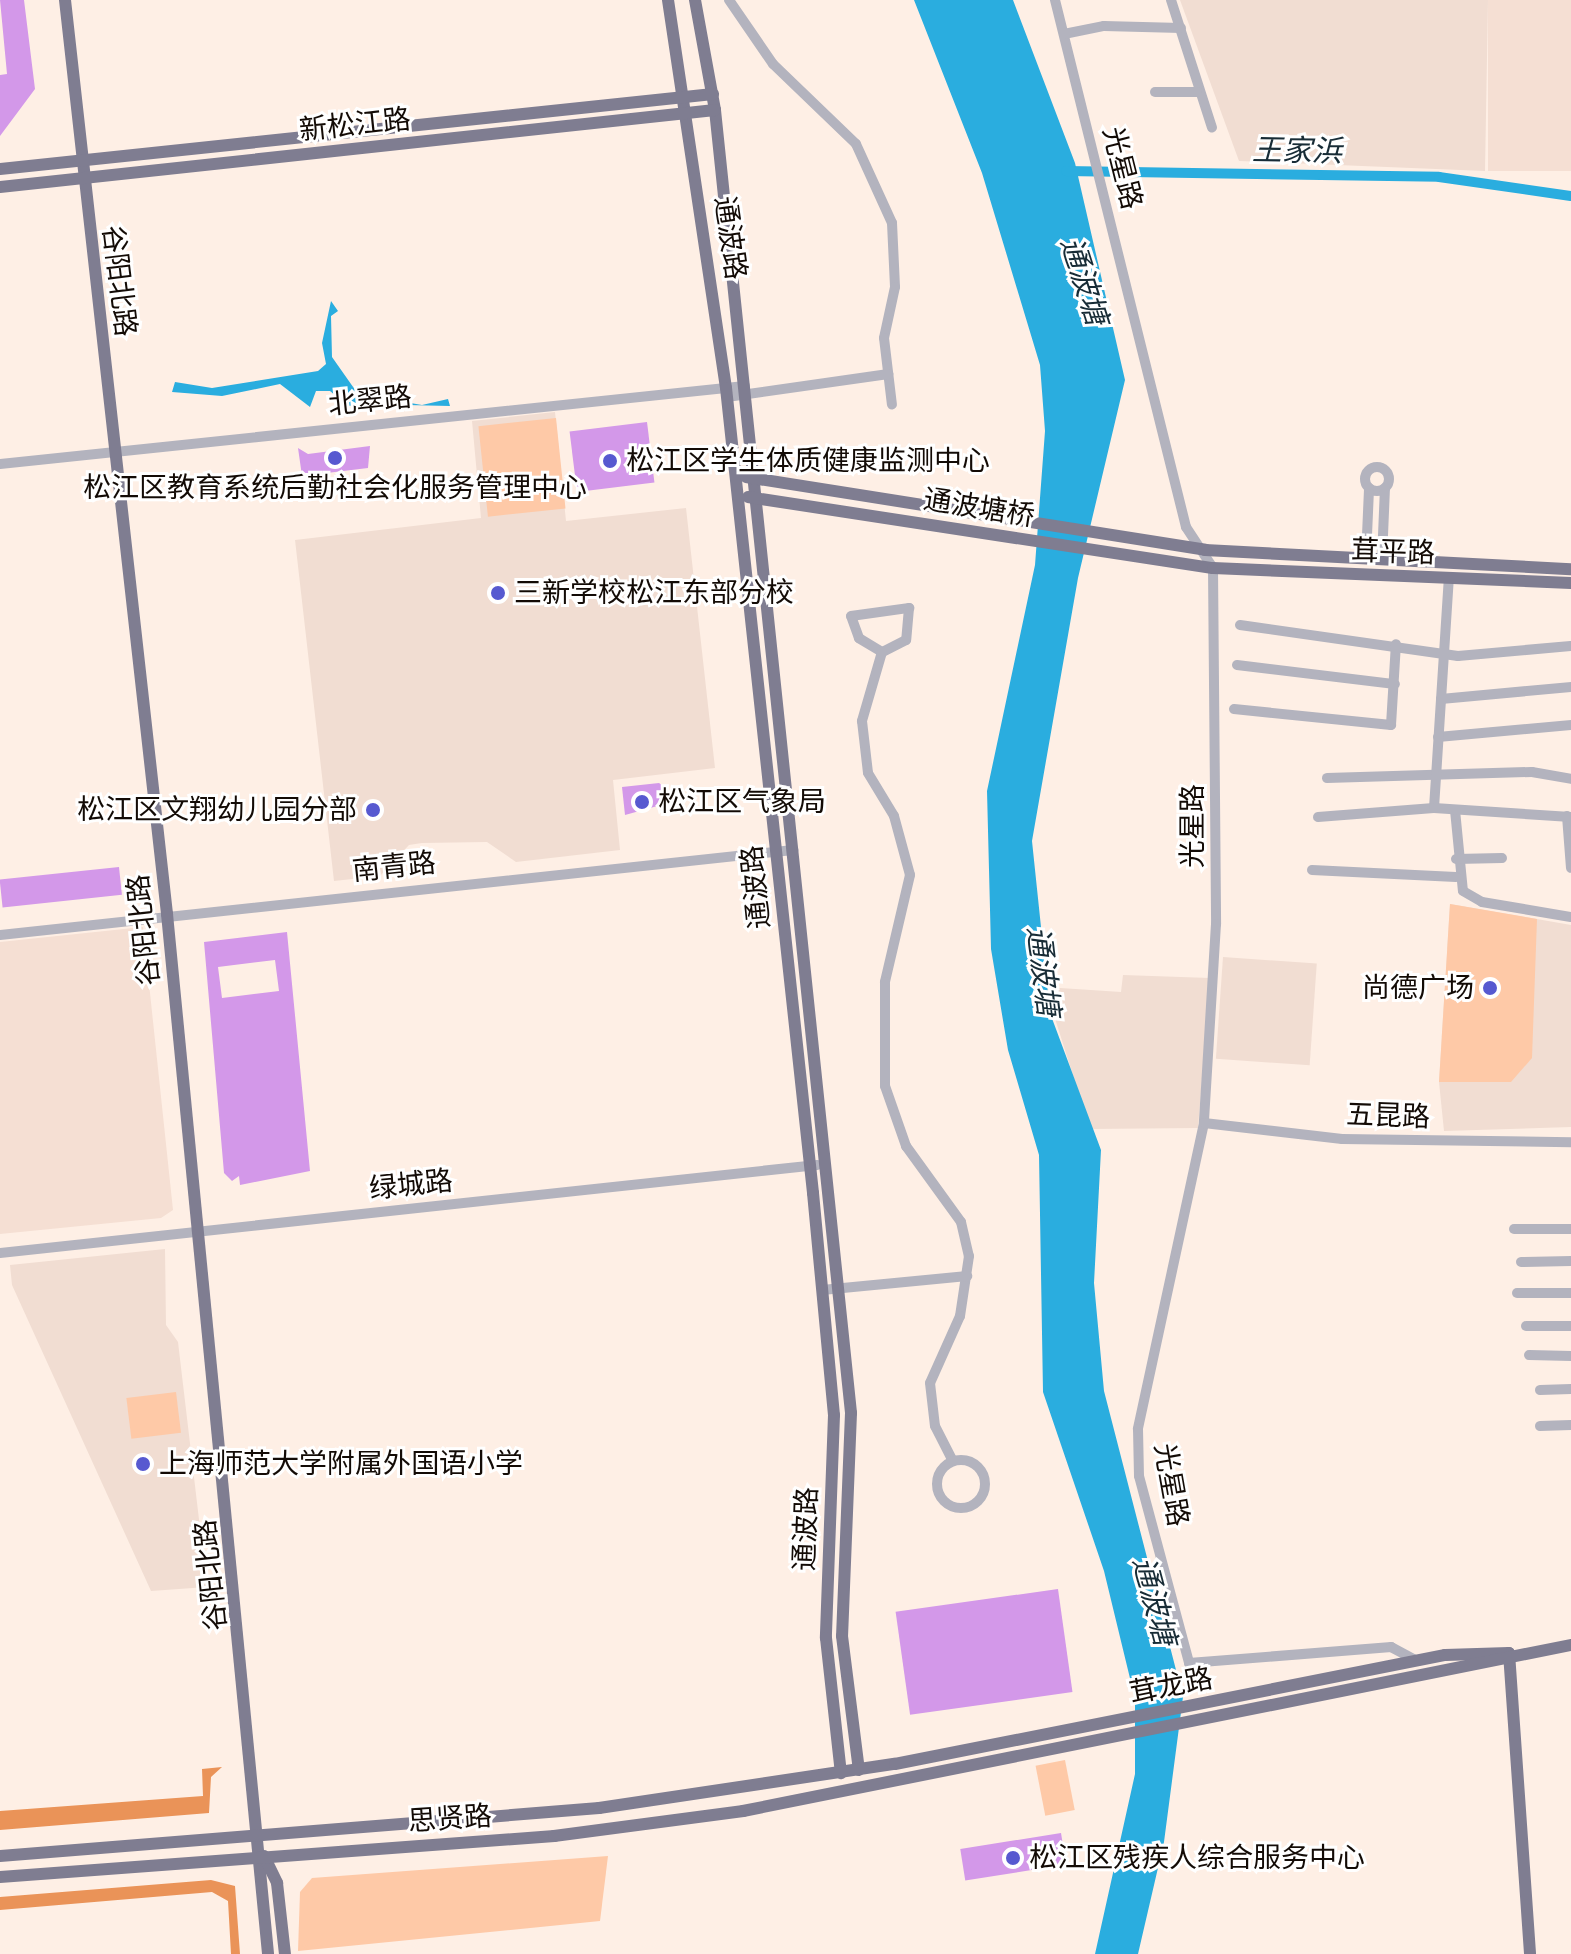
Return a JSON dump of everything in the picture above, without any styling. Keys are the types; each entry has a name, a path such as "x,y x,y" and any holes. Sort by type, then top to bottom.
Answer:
{"main road":[{"name":"谷阳北路","path":"65,0 82,179 117,451 167,914 262,1835 268,1954"},
{"name":"通波路","path":"668,0 687,97 726,392 811,1166 834,1415 826,1638 841,1773"},
{"name":"通波路","path":"695,0 715,110 851,1413 842,1636 859,1770"},
{"name":"新松江路","path":"0,169 713,94"},
{"name":"新松江路","path":"0,187 715,110"},
{"path":"735,476 1205,550 1571,569"},
{"name":"通波塘桥","path":"737,495 1213,568"},
{"name":"茸平路","path":"1213,568 1571,583"},
{"name":"茸龙路","path":"1365,1679 1418,1661 1571,1645"},
{"path":"1509,1653 1530,1954"},
{"name":"茸龙路","path":"841,1773 897,1769 1509,1653"},
{"name":"思贤路","path":"0,1877 554,1836 743,1811 844,1787 897,1769"},
{"path":"844,1787 859,1770"},
{"name":"思贤路","path":"0,1856 554,1813 841,1773"},
{"name":"谷阳北路","path":"264,1856 277,1883 285,1954"}],"street":[{"path":"729,0 773,64 868,163 892,223 897,265 884,338 892,405"},
{"name":"光星路","path":"1055,0 1186,527 1205,550 1213,568 1216,924 1204,1123 1137,1454 1189,1663 1391,1647 1418,1661"},
{"path":"1171,0 1197,92 1212,128"},
{"path":"1064,34 1104,26 1181,28"},
{"path":"1155,92 1197,92"},
{"name":"北翠路","path":"0,464 888,374"},
{"path":"1366,558 1369,488 1365,477 1377,467 1387,473 1382,559"},
{"path":"1369,488 1385,488"},
{"path":"1434,808 1449,578"},
{"path":"882,652 859,638 851,616 909,608 906,640 882,652 862,721 864,759 894,816 911,891 885,982 885,1086 906,1146 961,1222 967,1276 960,1316 930,1383 935,1426 953,1461 982,1471 983,1494 972,1506 949,1506 938,1494 937,1478 953,1461"},
{"path":"1240,625 1444,652 1571,646"},
{"path":"1234,709 1383,727 1394,719 1396,644"},
{"path":"1237,665 1395,684"},
{"path":"1441,699 1571,687"},
{"path":"1438,737 1571,725"},
{"path":"1327,778 1436,772 1571,779"},
{"path":"1318,817 1434,808 1569,817 1571,868"},
{"path":"1455,810 1456,877"},
{"name":"南青路","path":"0,935 167,914 793,850"},
{"path":"1456,859 1502,858"},
{"path":"1312,870 1456,877 1482,902 1571,917"},
{"name":"五昆路","path":"1204,1123 1342,1139 1571,1142"},
{"name":"绿城路","path":"0,1253 827,1164"},
{"path":"1514,1229 1571,1229"},
{"path":"1521,1262 1571,1261"},
{"path":"822,1290 967,1276"},
{"path":"1517,1293 1571,1293"},
{"path":"1526,1326 1571,1326"},
{"path":"1529,1355 1571,1356"},
{"path":"1540,1390 1571,1389"},
{"path":"1540,1426 1571,1425"}],"shaded area":[{"path":"1180,0 1488,0 1485,171 1239,161"},
{"path":"1488,0 1571,0 1571,171 1488,171"},
{"name":"三新学校松江东部分校","path":"555,412 566,521 686,508 715,768 613,780 620,850 516,862 487,842 422,843 409,845 380,876 334,881 295,540 481,518 472,421"},
{"path":"556,418 566,509 488,517 478,426"},
{"path":"1450,904 1571,925 1571,1127 1444,1131 1439,1082"},
{"name":"尚德广场","path":"1450,904 1537,919 1532,1058 1511,1082 1439,1082"},
{"path":"143,927 173,1210 161,1218 0,1234 0,942"},
{"path":"1223,957 1317,964 1310,1065 1216,1059"},
{"path":"1123,975 1210,978 1198,1128 1090,1129 1045,987 1121,992"},
{"name":"上海师范大学附属外国语小学","path":"165,1249 166,1325 178,1342 207,1587 151,1591 12,1285 10,1265"},
{"path":"176,1392 181,1433 131,1439 126,1398"},
{"path":"1065,1760 1075,1810 1045,1816 1036,1766"},
{"path":"222,1767 211,1777 209,1813 0,1830 0,1811 203,1796 202,1769"},
{"path":"608,1856 600,1921 298,1951 300,1892 312,1878"},
{"path":"211,1880 235,1886 240,1954 231,1954 228,1901 212,1892 0,1910 0,1897"}],"water":[{"name":"通波塘","path":"914,0 1013,0 1075,163 1125,380 1078,578 1032,841 1050,1013 1101,1150 1094,1283 1104,1391 1183,1697 1164,1842 1138,1954 1095,1954 1135,1774 1135,1699 1104,1571 1043,1392 1039,1155 1008,1050 991,949 987,791 1035,565 1045,431 1040,365 982,173"},
{"path":"331,301 338,311 331,316 332,357 358,394 422,405 448,399 450,406 406,405 391,400 348,406 330,391 316,391 310,407 280,384 222,396 172,392 175,382 212,388 318,371 326,364 322,343"}],"building":[{"path":"0,0 24,0 35,89 0,136 0,75 7,74"},
{"name":"松江区学生体质健康监测中心","path":"647,422 654,483 577,492 570,432"},
{"name":"松江区教育系统后勤社会化服务管理中心","path":"370,446 368,468 302,476 298,448 308,454"},
{"name":"松江区气象局","path":"659,783 666,788 661,805 625,815 622,787"},
{"path":"119,867 122,895 3,907 0,880"},
{"path":"287,932 310,1171 240,1185 239,1176 232,1181 224,1173 204,942","holes":["275,960 279,991 222,998 218,967"]},
{"path":"1058,1589 1072,1692 910,1715 896,1612"},
{"name":"松江区残疾人综合服务中心","path":"1061,1833 1066,1865 965,1881 960,1849"}],"waterway":[{"name":"王家浜","path":"1066,171 1439,177 1571,196"}],"place":[{"name":"松江区教育系统后勤社会化服务管理中心","path":"335,458"},
{"name":"松江区学生体质健康监测中心","path":"610,461"},
{"name":"三新学校松江东部分校","path":"498,593"},
{"name":"松江区气象局","path":"642,802"},
{"name":"松江区文翔幼儿园分部","path":"373,810"},
{"name":"尚德广场","path":"1490,988"},
{"name":"上海师范大学附属外国语小学","path":"143,1464"},
{"name":"松江区残疾人综合服务中心","path":"1013,1858"}]}
